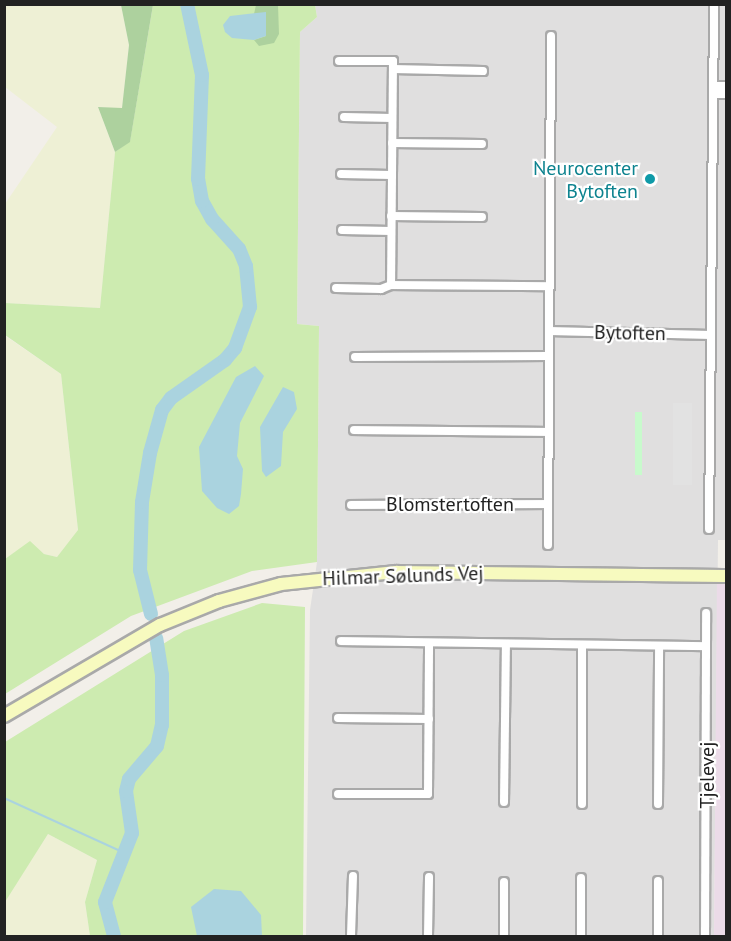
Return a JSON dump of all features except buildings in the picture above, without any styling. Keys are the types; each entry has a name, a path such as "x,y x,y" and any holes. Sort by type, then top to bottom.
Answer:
{"street":[{"path":"709,529 714,4"},
{"path":"548,545 551,36"},
{"path":"339,61 393,61 391,285"},
{"path":"393,69 483,71"},
{"path":"713,90 726,86"},
{"path":"713,90 726,94"},
{"path":"344,117 392,118"},
{"path":"392,143 482,144"},
{"path":"341,174 392,175"},
{"path":"391,216 482,217"},
{"path":"342,230 391,231"},
{"path":"336,288 381,290 391,285 550,286"},
{"name":"Bytoften","path":"549,331 711,335"},
{"path":"355,357 549,356"},
{"path":"354,430 549,432"},
{"name":"Blomstertoften","path":"351,505 548,504"},
{"name":"Hilmar Sølunds Vej","path":"653,573 726,569"},
{"name":"Hilmar Sølunds Vej","path":"4,716 153,628 219,600 281,584 373,573 653,573 726,576"},
{"name":"Tjelevej","path":"705,936 706,613"},
{"path":"341,641 706,646"},
{"path":"338,794 428,794 429,643"},
{"path":"504,802 506,644"},
{"path":"582,645 582,804"},
{"path":"658,804 659,646"},
{"path":"338,718 429,719"},
{"path":"351,936 353,876"},
{"path":"428,936 429,877"},
{"path":"580,878 581,936"},
{"path":"658,881 658,936"},
{"path":"504,882 504,936"}],"shaded area":[{"path":"315,5 726,5 726,540 718,540 714,936 306,936 310,610 317,562 319,326 297,324 300,32 317,17"},
{"path":"673,403 692,403 692,485 673,485"},
{"path":"717,577 726,578 726,936 714,936"}],"green space":[{"path":"5,5 121,5 129,45 122,109 98,107 115,152 100,308 5,303 5,204 57,127 5,87"},
{"path":"121,5 153,5 130,142 115,152 98,107 122,108 129,45"},
{"path":"153,5 315,5 317,17 300,32 297,324 319,326 317,562 252,571 131,616 5,694 5,559 30,541 44,554 57,557 78,530 61,374 5,335 5,303 100,308 115,152 130,141"},
{"path":"256,5 278,5 279,34 274,43 259,46 254,40 266,36 266,13 254,14"},
{"path":"4,335 61,374 78,531 57,557 44,554 30,542 5,559"},
{"path":"635,412 642,412 642,475 635,475"},
{"path":"262,603 305,607 303,936 90,936 85,902 97,860 48,834 5,902 5,742 184,631"},
{"path":"48,834 97,860 85,902 90,936 5,936 4,902"}],"water":[{"path":"266,12 266,36 254,40 232,38 225,32 223,25 230,16"},
{"path":"255,366 264,376 240,423 237,456 243,469 241,494 239,506 229,514 217,508 202,491 199,447 236,377"},
{"path":"283,387 294,392 297,409 283,432 281,466 266,477 262,471 260,427"},
{"path":"214,889 241,891 261,915 262,936 197,936 191,907"}],"waterway":[{"path":"151,614 140,570 142,502 150,453 162,410 171,398 225,360 235,348 250,307 246,266 239,249 212,219 202,201 198,179 202,75 187,4"},
{"path":"114,936 105,902 132,833 126,791 129,779 157,746 162,725 162,675 156,638"},
{"path":"4,798 127,854"}],"place":[{"name":"Neurocenter Bytoften","path":"650,179"}]}
